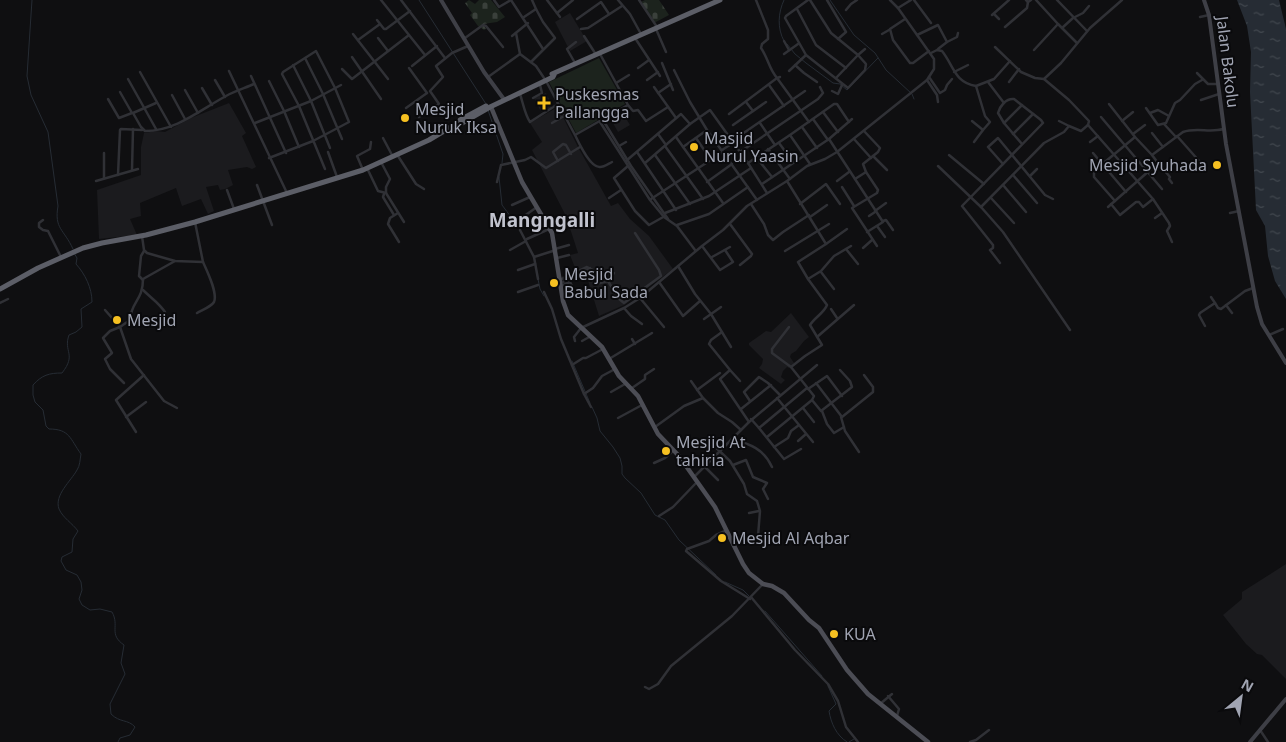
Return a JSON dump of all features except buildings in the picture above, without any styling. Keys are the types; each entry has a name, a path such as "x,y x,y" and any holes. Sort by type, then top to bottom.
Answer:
{"highway":[{"path":"0,289 82,248 142,236 195,222 365,169 429,140 459,122 462,123 503,98 720,0"},
{"path":"488,107 539,84 545,79"}],"main road":[{"path":"441,0 503,98"},
{"name":"Jalan Bakolu","path":"1205,0 1223,129 1251,289 1260,319 1286,363"},
{"path":"488,107 522,182 549,226 556,249 566,311 603,349 625,384 643,405 658,434 674,450 715,507 742,564 749,573 763,584 780,590 819,628 852,676 879,705 928,742"},
{"path":"1250,742 1286,700"}],"street":[{"path":"381,0 425,55"},
{"path":"401,0 446,58"},
{"path":"494,0 499,7 511,0 528,23 543,49"},
{"path":"531,62 555,38 543,22 532,0"},
{"path":"557,13 573,0"},
{"path":"618,0 630,14 642,35"},
{"path":"756,0 768,30 768,40 762,44 761,48 766,54 769,67 779,78 809,122"},
{"path":"809,0 828,30 865,61 866,69 849,88 842,86 836,78 806,55 798,44 785,17 797,9 809,0"},
{"path":"827,0 846,32 838,39"},
{"path":"846,10 856,0"},
{"path":"575,341 574,337 581,328 624,308 640,298 696,250 730,224 739,213 810,164 825,159 837,152 928,79 935,65 930,52 890,0"},
{"path":"898,8 913,0 931,23"},
{"path":"999,19 993,15 1009,0"},
{"path":"1036,0 1077,43"},
{"path":"1057,0 1087,31"},
{"path":"549,1 560,17"},
{"path":"577,18 600,1 609,14"},
{"path":"641,1 657,28 666,52"},
{"path":"1005,27 1027,8 1028,1"},
{"path":"1044,79 1061,63 1087,31 1120,1"},
{"path":"581,29 588,28 622,6"},
{"path":"1062,28 1073,18 1083,13 1089,6"},
{"path":"524,17 536,9"},
{"path":"797,9 815,43 846,68"},
{"path":"377,20 385,30 410,11"},
{"path":"1200,17 1208,16"},
{"path":"882,34 905,18"},
{"path":"512,36 528,23"},
{"path":"358,40 380,24"},
{"path":"1034,50 1058,24"},
{"path":"465,38 483,25 486,26 502,47"},
{"path":"917,35 938,25 947,42"},
{"path":"890,29 893,40 910,63 937,50 957,37 958,33"},
{"path":"516,33 520,54 531,62 545,79 580,147 592,164 597,167 612,162"},
{"path":"353,34 388,79"},
{"path":"342,69 351,79 409,35"},
{"path":"584,36 633,111 638,110 646,121 668,107"},
{"path":"378,38 388,51"},
{"path":"635,38 659,74 647,80"},
{"path":"784,41 790,49"},
{"path":"576,42 568,47 567,50 576,65"},
{"path":"784,54 798,44"},
{"path":"406,108 429,92 443,78 443,75 436,66 453,53 469,45"},
{"path":"419,117 439,104 410,67 437,46"},
{"path":"995,47 1002,55 1029,76 1044,79 1071,102 1089,121 1088,125 1153,199 1170,225 1167,231 1172,242"},
{"path":"836,78 865,49"},
{"path":"937,50 943,52 954,72 964,83 976,86 988,82 999,75 1010,60"},
{"path":"269,158 286,153 299,147 313,141 325,136 349,121 316,51 282,74 299,106 313,141 324,169"},
{"path":"488,77 520,54"},
{"path":"788,71 806,55"},
{"path":"352,57 380,99"},
{"path":"305,58 323,94 342,140"},
{"path":"638,68 649,60"},
{"path":"662,63 673,90"},
{"path":"797,63 804,73 817,82"},
{"path":"954,72 968,65"},
{"path":"293,66 311,101 330,148"},
{"path":"1008,82 1019,69"},
{"path":"674,70 707,130 757,200"},
{"path":"229,71 287,194"},
{"path":"140,72 156,103 159,104 172,126"},
{"path":"1197,73 1202,80 1209,84 1218,84"},
{"path":"616,83 629,75"},
{"path":"251,76 286,153"},
{"path":"729,114 779,78"},
{"path":"128,79 146,108 156,129"},
{"path":"928,79 940,93 945,90 946,85 952,79"},
{"path":"928,79 938,102"},
{"path":"215,80 225,97"},
{"path":"1146,108 1158,125 1164,124 1175,103 1202,80"},
{"path":"269,81 299,147"},
{"path":"988,82 1004,102"},
{"path":"118,175 120,130 164,130 225,97 254,84"},
{"path":"533,98 542,93 539,84"},
{"path":"658,92 671,84"},
{"path":"255,123 311,101 341,85"},
{"path":"769,85 784,106"},
{"path":"832,91 838,94 842,86"},
{"path":"974,142 990,122 985,116 976,86"},
{"path":"654,87 676,118"},
{"path":"740,152 823,94 820,87"},
{"path":"202,88 212,105"},
{"path":"185,90 198,113"},
{"path":"651,199 711,160 805,91"},
{"path":"120,92 143,130"},
{"path":"519,93 530,122 558,104"},
{"path":"1201,100 1219,94"},
{"path":"172,95 185,119"},
{"path":"1000,263 990,250 992,245 962,207 1043,123 1012,98 1004,102 998,113 1022,144"},
{"path":"108,99 120,118 156,103"},
{"path":"746,102 753,111"},
{"path":"733,125 766,102"},
{"path":"748,163 834,104 837,104 850,120 828,140 762,184"},
{"path":"1109,104 1170,177 1169,179 1172,182"},
{"path":"575,135 628,105"},
{"path":"1004,123 1022,105"},
{"path":"645,163 690,124 710,110 768,193"},
{"path":"1150,113 1158,110 1169,116"},
{"path":"823,112 838,132"},
{"path":"1122,121 1133,112"},
{"path":"627,161 682,114 690,124"},
{"path":"1013,134 1033,114"},
{"path":"552,123 564,116"},
{"path":"1101,117 1162,189"},
{"path":"813,119 868,197 883,222"},
{"path":"602,121 627,161"},
{"path":"972,121 982,130"},
{"path":"1059,121 1081,131 1088,125"},
{"path":"760,123 775,145"},
{"path":"1164,124 1200,162"},
{"path":"1115,200 1093,175 1094,171 1145,125"},
{"path":"981,208 1044,143 1064,132 1069,126"},
{"path":"802,127 816,148"},
{"path":"132,171 133,129"},
{"path":"1152,156 1177,136 1188,130 1211,131 1223,129"},
{"path":"683,147 707,130"},
{"path":"854,206 877,193 878,190 863,164 878,152 880,147 864,131"},
{"path":"609,132 651,199 665,216 677,226 696,250"},
{"path":"1152,133 1163,147"},
{"path":"658,134 703,200"},
{"path":"790,135 810,164"},
{"path":"1090,142 1098,136"},
{"path":"676,137 723,203"},
{"path":"384,138 416,184 424,189"},
{"path":"696,138 711,160"},
{"path":"1003,164 988,146 999,138 1045,195 1052,199"},
{"path":"854,139 888,170"},
{"path":"371,142 370,149 357,156 378,191 385,193 404,222"},
{"path":"619,146 626,142"},
{"path":"779,143 793,162"},
{"path":"558,162 553,153 563,144 566,144 572,154"},
{"path":"497,182 498,170 502,165 532,157 546,168 572,154 580,147"},
{"path":"768,149 790,179"},
{"path":"328,152 338,178"},
{"path":"637,152 676,210"},
{"path":"104,153 104,178"},
{"path":"1093,153 1126,192"},
{"path":"655,154 690,204"},
{"path":"949,155 984,184"},
{"path":"756,157 772,178"},
{"path":"381,162 390,179 383,197 394,215"},
{"path":"1108,207 1158,163"},
{"path":"707,182 732,164"},
{"path":"629,166 614,177 635,210 649,225 676,210 703,200 751,168"},
{"path":"938,166 971,197 1007,237 1070,330"},
{"path":"1030,176 1037,169"},
{"path":"96,181 138,170"},
{"path":"837,181 849,172"},
{"path":"855,179 866,172"},
{"path":"1012,175 1037,203"},
{"path":"787,181 826,244"},
{"path":"800,204 826,184 840,204"},
{"path":"257,185 272,225"},
{"path":"1002,185 1026,212"},
{"path":"677,226 709,214 748,187"},
{"path":"842,187 854,206 853,212 877,246"},
{"path":"227,190 235,210"},
{"path":"609,198 621,190"},
{"path":"512,205 530,197"},
{"path":"991,198 1014,223"},
{"path":"1111,204 1120,214 1136,202 1140,203 1143,207 1153,199"},
{"path":"868,216 886,203"},
{"path":"751,204 764,224 768,235 773,240 782,232 827,205"},
{"path":"520,219 537,207"},
{"path":"1230,213 1237,212"},
{"path":"398,213 390,218 388,224 399,242"},
{"path":"1155,218 1162,213"},
{"path":"43,220 39,224 40,228 48,231 61,257"},
{"path":"867,232 886,220 894,230"},
{"path":"195,222 203,262 214,289 212,304 197,314"},
{"path":"510,250 554,222"},
{"path":"730,224 752,254 740,265"},
{"path":"785,251 829,224"},
{"path":"877,226 885,237"},
{"path":"791,368 821,346 810,325 825,310 827,305 798,262 847,229"},
{"path":"520,230 534,257 538,279"},
{"path":"608,281 618,298 624,303 661,276 635,233"},
{"path":"98,339 103,338 110,331 130,320 130,311 141,296 143,280 139,276 141,256 144,251 142,236"},
{"path":"863,248 872,240"},
{"path":"534,257 569,245"},
{"path":"702,246 721,270 733,261 725,250"},
{"path":"808,279 821,272 833,260 834,256 851,246"},
{"path":"711,258 730,247"},
{"path":"846,249 858,264"},
{"path":"144,251 176,261 203,262"},
{"path":"557,258 569,255"},
{"path":"143,280 176,261"},
{"path":"518,270 535,264"},
{"path":"678,266 731,347"},
{"path":"562,282 589,268 593,272 595,283 598,284 608,281 614,273"},
{"path":"821,272 834,289"},
{"path":"562,282 571,282 576,294"},
{"path":"659,282 683,316 700,301"},
{"path":"518,292 538,285"},
{"path":"1211,297 1218,309 1251,289"},
{"path":"143,290 159,303 165,312"},
{"path":"544,292 592,407"},
{"path":"640,298 664,327"},
{"path":"0,303 8,299"},
{"path":"1205,326 1200,314 1215,303"},
{"path":"817,337 854,305"},
{"path":"1226,305 1232,313"},
{"path":"704,319 721,307"},
{"path":"624,308 642,324"},
{"path":"831,309 838,318"},
{"path":"105,310 120,327 130,357 164,401 177,408"},
{"path":"767,437 814,397 791,368 771,351 789,327"},
{"path":"1269,335 1283,329"},
{"path":"722,332 711,340 710,344 740,381"},
{"path":"609,359 652,333"},
{"path":"582,341 591,336"},
{"path":"103,338 112,353 105,359 110,369 124,383"},
{"path":"632,339 635,344"},
{"path":"573,365 603,349"},
{"path":"659,516 673,507 705,467 750,420 817,365"},
{"path":"585,393 596,385 602,376 615,369"},
{"path":"631,389 645,379 646,375 654,369"},
{"path":"730,370 720,379 740,410 767,437 779,455 784,459 802,449"},
{"path":"822,411 852,386 840,370"},
{"path":"697,390 720,373"},
{"path":"136,432 116,400 144,375"},
{"path":"841,417 873,392 873,387 864,375"},
{"path":"759,428 827,376 842,396"},
{"path":"750,401 744,392 758,377 770,385 784,407 813,442"},
{"path":"691,381 703,398 718,413 741,430"},
{"path":"816,383 841,417 844,427 859,452"},
{"path":"611,392 625,384"},
{"path":"740,410 770,385"},
{"path":"655,427 684,406 703,398"},
{"path":"812,400 822,411 827,424 834,433 844,427"},
{"path":"126,418 146,402"},
{"path":"618,418 643,405"},
{"path":"803,408 814,422"},
{"path":"774,447 788,438 791,431 799,425"},
{"path":"798,441 806,434"},
{"path":"732,439 754,446 765,455 772,466"},
{"path":"709,441 733,465 747,494 757,501 760,511 758,536 760,540 766,542"},
{"path":"654,463 674,450"},
{"path":"733,465 746,460 753,477 767,483 763,489 768,499"},
{"path":"705,467 718,480"},
{"path":"749,513 760,511"},
{"path":"727,530 709,541 686,549 686,552 721,581 750,598 795,650 828,684 839,704 846,727 858,742"},
{"path":"645,687 650,689 656,686 668,669 732,616 763,584"},
{"path":"879,705 892,694"},
{"path":"888,696 899,710 896,718"},
{"path":"970,742 976,740 989,730"},
{"path":"1260,730 1268,742"}],"shaded area":[{"path":"570,13 587,41 570,51 555,22"},
{"name":"Puskesmas Pallangga","path":"546,93 553,107 541,112 534,98"},
{"path":"229,103 246,133 242,136 256,167 252,169 247,167 228,170 233,185 225,189 220,190 218,185 206,187 214,211 208,214 201,199 182,206 176,188 140,203 141,216 130,219 137,235 99,239 97,190 141,175 141,147 144,133 165,132 191,118"},
{"path":"558,107 611,206 618,203 630,219 649,236 673,269 624,305 599,316 586,274 562,286 561,277 576,270 570,255 578,253 566,216 532,150 542,142 530,123"},
{"path":"621,110 630,125 618,132 609,116"},
{"path":"791,313 809,337 791,354 790,357 794,363 783,371 781,377 785,380 781,384 759,368 763,359 749,343 766,331 771,332"},
{"path":"1286,564 1286,679 1262,655 1257,654 1246,644 1223,615 1242,599 1242,592"}],"green space":[{"path":"469,0 475,4 479,0 491,0 505,17 497,22 483,24 486,29 484,30 478,26 470,15 472,13 465,3"},
{"path":"645,0 659,0 669,15 654,23 641,2"},
{"path":"599,58 625,104 576,133 549,82"}],"water":[{"path":"1237,0 1279,0 1286,29 1286,299 1275,281 1268,256 1265,226 1256,210 1250,92 1251,52 1247,26"}],"waterway":[{"path":"32,0 27,76 31,95 48,132 58,206 57,220 73,249"},
{"path":"419,0 486,104"},
{"path":"784,0 779,20 780,31 784,41"},
{"path":"830,0 854,35 875,53 886,70 912,94 914,99"},
{"path":"787,44 806,63 833,83 840,84 847,90 878,58"},
{"path":"488,110 503,154 502,163"},
{"path":"499,177 502,205 520,229"},
{"path":"74,253 77,258 76,264 89,286 92,302 81,309 82,327 69,335 67,345 69,361 66,367 62,373 46,375 36,382 33,385 33,395 35,402 43,410 46,426 49,429 56,429 69,436 81,454 78,468 61,493 58,504 65,518 78,531 73,539 72,552 62,557 61,561 66,570 77,575 81,582 82,590 79,599 82,605 90,610 100,609 112,612 116,637 124,645 121,663 125,674 110,704 111,714 135,727 130,735 120,738 118,742"},
{"path":"538,279 544,296"},
{"path":"572,361 590,403"},
{"path":"592,407 600,431 620,458 622,474 641,493 655,515 665,520 679,540 716,575"},
{"path":"725,582 743,590 749,596"},
{"path":"765,611 822,676"},
{"path":"828,686 836,704 829,711 831,720 837,732 847,742"},
{"path":"849,742 854,739"}],"place":[{"name":"Puskesmas Pallangga","path":"544,103"},
{"name":"Mesjid Nuruk Iksa","path":"405,118"},
{"name":"Masjid Nurul Yaasin","path":"694,147"},
{"name":"Mesjid Syuhada","path":"1217,165"},
{"name":"Mesjid Babul Sada","path":"554,283"},
{"name":"Mesjid","path":"117,320"},
{"name":"Mesjid At tahiria","path":"666,451"},
{"name":"Mesjid Al Aqbar","path":"722,538"},
{"name":"KUA","path":"834,634"}],"district":[{"name":"Mangngalli","path":"542,220"}]}
